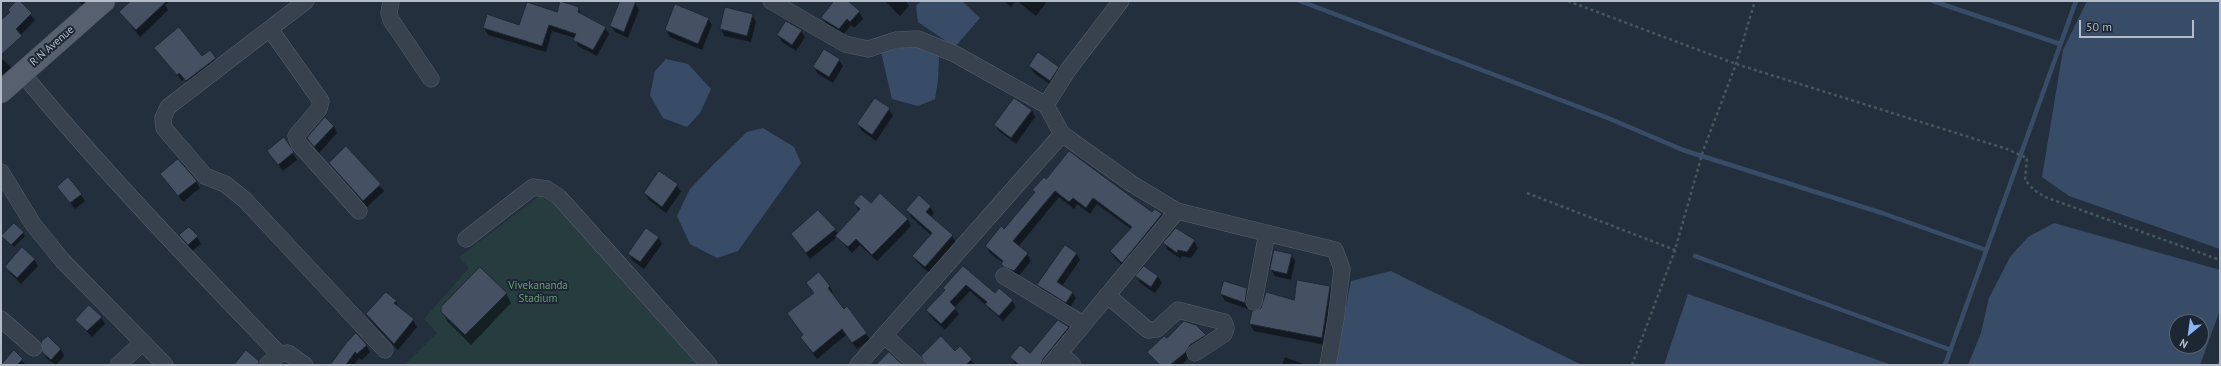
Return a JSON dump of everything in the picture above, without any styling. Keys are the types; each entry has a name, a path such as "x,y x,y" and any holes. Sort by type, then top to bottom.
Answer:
{"main road":[{"name":"R N Avenue","path":"1,92 104,1"}],"street":[{"path":"306,1 168,107 164,118 164,128 205,176 226,184 245,200 385,350"},
{"path":"391,1 389,13 391,20 431,79"},
{"path":"771,1 845,44 868,48 896,40 918,39 955,54 1046,105 1062,134 1132,184 1177,211 1335,250 1342,269 1328,365"},
{"path":"1046,105 1068,70 1121,1"},
{"path":"270,29 321,101 319,109 296,136 299,144 359,211"},
{"path":"22,74 141,211 279,354"},
{"path":"858,365 1062,134"},
{"path":"1,172 33,224 62,260 165,365"},
{"path":"466,239 533,187 547,189 559,197 709,365"},
{"path":"1073,365 1055,359 1177,211"},
{"path":"1254,302 1267,233"},
{"path":"1004,276 1083,324"},
{"path":"1107,295 1148,330 1157,329 1178,310 1224,322 1226,328 1224,334 1195,353"},
{"path":"1,320 34,348"},
{"path":"885,336 918,365"},
{"path":"118,365 143,342"},
{"path":"267,365 279,354 292,354 305,365"}],"path":[{"path":"1568,1 1736,64 2007,149 2027,158 2025,180 2034,190 2045,197 2220,260"},
{"path":"1632,365 1675,250 1703,151 1736,64 1755,1"},
{"path":"1527,193 1675,250"}],"green space":[{"name":"Vivekananda Stadium","path":"545,192 701,365 405,365 437,333 424,319 469,268 459,257"}],"water":[{"path":"921,1 962,1 980,18 955,47 918,22 916,6"},
{"path":"2087,1 2220,1 2220,249 2069,196 2042,177 2063,50"},
{"path":"916,45 939,56 938,80 935,99 918,106 892,99 881,52"},
{"path":"666,59 688,64 711,89 700,113 687,127 663,118 650,95 655,71"},
{"path":"763,128 794,147 801,163 738,251 717,258 690,244 677,216 690,189 712,166 747,132"},
{"path":"2054,223 2220,270 2220,310 2209,340 2209,314 2169,314 2169,354 2204,354 2200,365 1968,365 1981,333 1989,298 2010,257 2028,237"},
{"path":"1391,271 1582,365 1335,365 1351,281"},
{"path":"1688,294 1892,365 1664,365"}],"building":[{"path":"16,1 20,1 32,13 16,29 22,36 1,55 1,20 10,12 8,10"},
{"path":"131,1 167,1 136,30 119,12"},
{"path":"560,1 579,7 578,12 606,27 593,50 573,40 576,34 549,25 542,46 483,28 487,14 519,25 527,2 557,12"},
{"path":"620,1 636,1 624,32 610,26"},
{"path":"834,1 848,1 860,11 850,22 847,19 839,29 821,18"},
{"path":"675,4 709,18 698,44 665,30"},
{"path":"725,7 753,14 747,36 720,29"},
{"path":"786,21 802,30 792,45 777,35"},
{"path":"179,27 202,56 210,50 216,58 186,81 179,73 177,75 154,48"},
{"path":"824,49 840,59 829,77 813,67"},
{"path":"1038,52 1059,67 1050,81 1029,66"},
{"path":"875,98 890,108 872,135 857,124"},
{"path":"1014,98 1032,110 1011,138 994,125"},
{"path":"325,117 334,126 314,147 307,138"},
{"path":"284,137 294,152 278,165 267,151"},
{"path":"346,146 381,184 363,201 329,163"},
{"path":"1069,151 1152,212 1155,209 1162,214 1122,263 1110,251 1132,227 1093,198 1086,208 1073,198 1069,202 1055,191 1013,241 1028,253 1014,271 1004,267 1001,264 1003,261 985,246 1001,226 1004,229 1035,192 1032,190 1044,177 1046,179"},
{"path":"178,159 197,181 178,196 160,174"},
{"path":"659,171 678,184 662,207 644,193"},
{"path":"68,177 82,194 70,203 57,187"},
{"path":"880,193 908,219 872,255 856,239 848,247 835,236 860,209 853,203 861,194 871,203"},
{"path":"919,195 931,206 926,212 953,235 925,267 912,256 932,233 906,210"},
{"path":"818,210 836,229 806,253 791,234"},
{"path":"14,223 24,232 11,245 1,236"},
{"path":"189,227 198,236 188,245 179,235"},
{"path":"646,228 659,237 640,262 628,254"},
{"path":"1176,228 1195,240 1187,252 1178,250 1177,253 1163,243"},
{"path":"1065,245 1077,253 1057,282 1073,292 1066,303 1037,285"},
{"path":"22,247 35,259 17,278 5,267"},
{"path":"1274,250 1292,254 1287,274 1270,270"},
{"path":"963,266 995,293 999,288 1013,300 999,316 985,304 987,302 966,285 950,302 956,308 941,324 926,310 945,290 943,288"},
{"path":"1144,266 1158,276 1151,287 1135,276"},
{"path":"480,267 507,293 465,335 441,312 441,307"},
{"path":"819,272 830,286 828,288 844,309 847,306 867,333 852,343 842,329 813,353 800,337 803,335 787,313 814,293 806,283"},
{"path":"1297,280 1330,286 1322,338 1249,324 1252,311 1261,308 1266,292 1294,300"},
{"path":"1224,281 1247,288 1245,303 1220,294"},
{"path":"386,292 397,301 394,303 414,319 394,344 366,314"},
{"path":"89,305 102,317 87,331 75,320"},
{"path":"1058,320 1069,327 1043,359 1041,365 1019,365 1010,357 1020,345 1030,353"},
{"path":"1184,321 1196,325 1206,335 1190,345 1186,352 1170,365 1160,365 1147,352 1164,336 1167,338"},
{"path":"356,333 367,345 357,354 355,352 346,365 330,365 347,342"},
{"path":"48,336 61,349 51,360 42,352 41,342"},
{"path":"941,336 955,351 960,346 972,359 966,365 926,365 921,356"},
{"path":"14,350 23,359 17,365 1,365"},
{"path":"246,350 259,361 258,365 234,365"},
{"path":"889,352 903,365 876,365"}],"waterway":[{"path":"1300,1 1608,118 1683,150 1882,213 1986,250"},
{"path":"1933,1 2060,44"},
{"path":"1945,365 2076,1"},
{"path":"1695,256 1951,350"}]}
